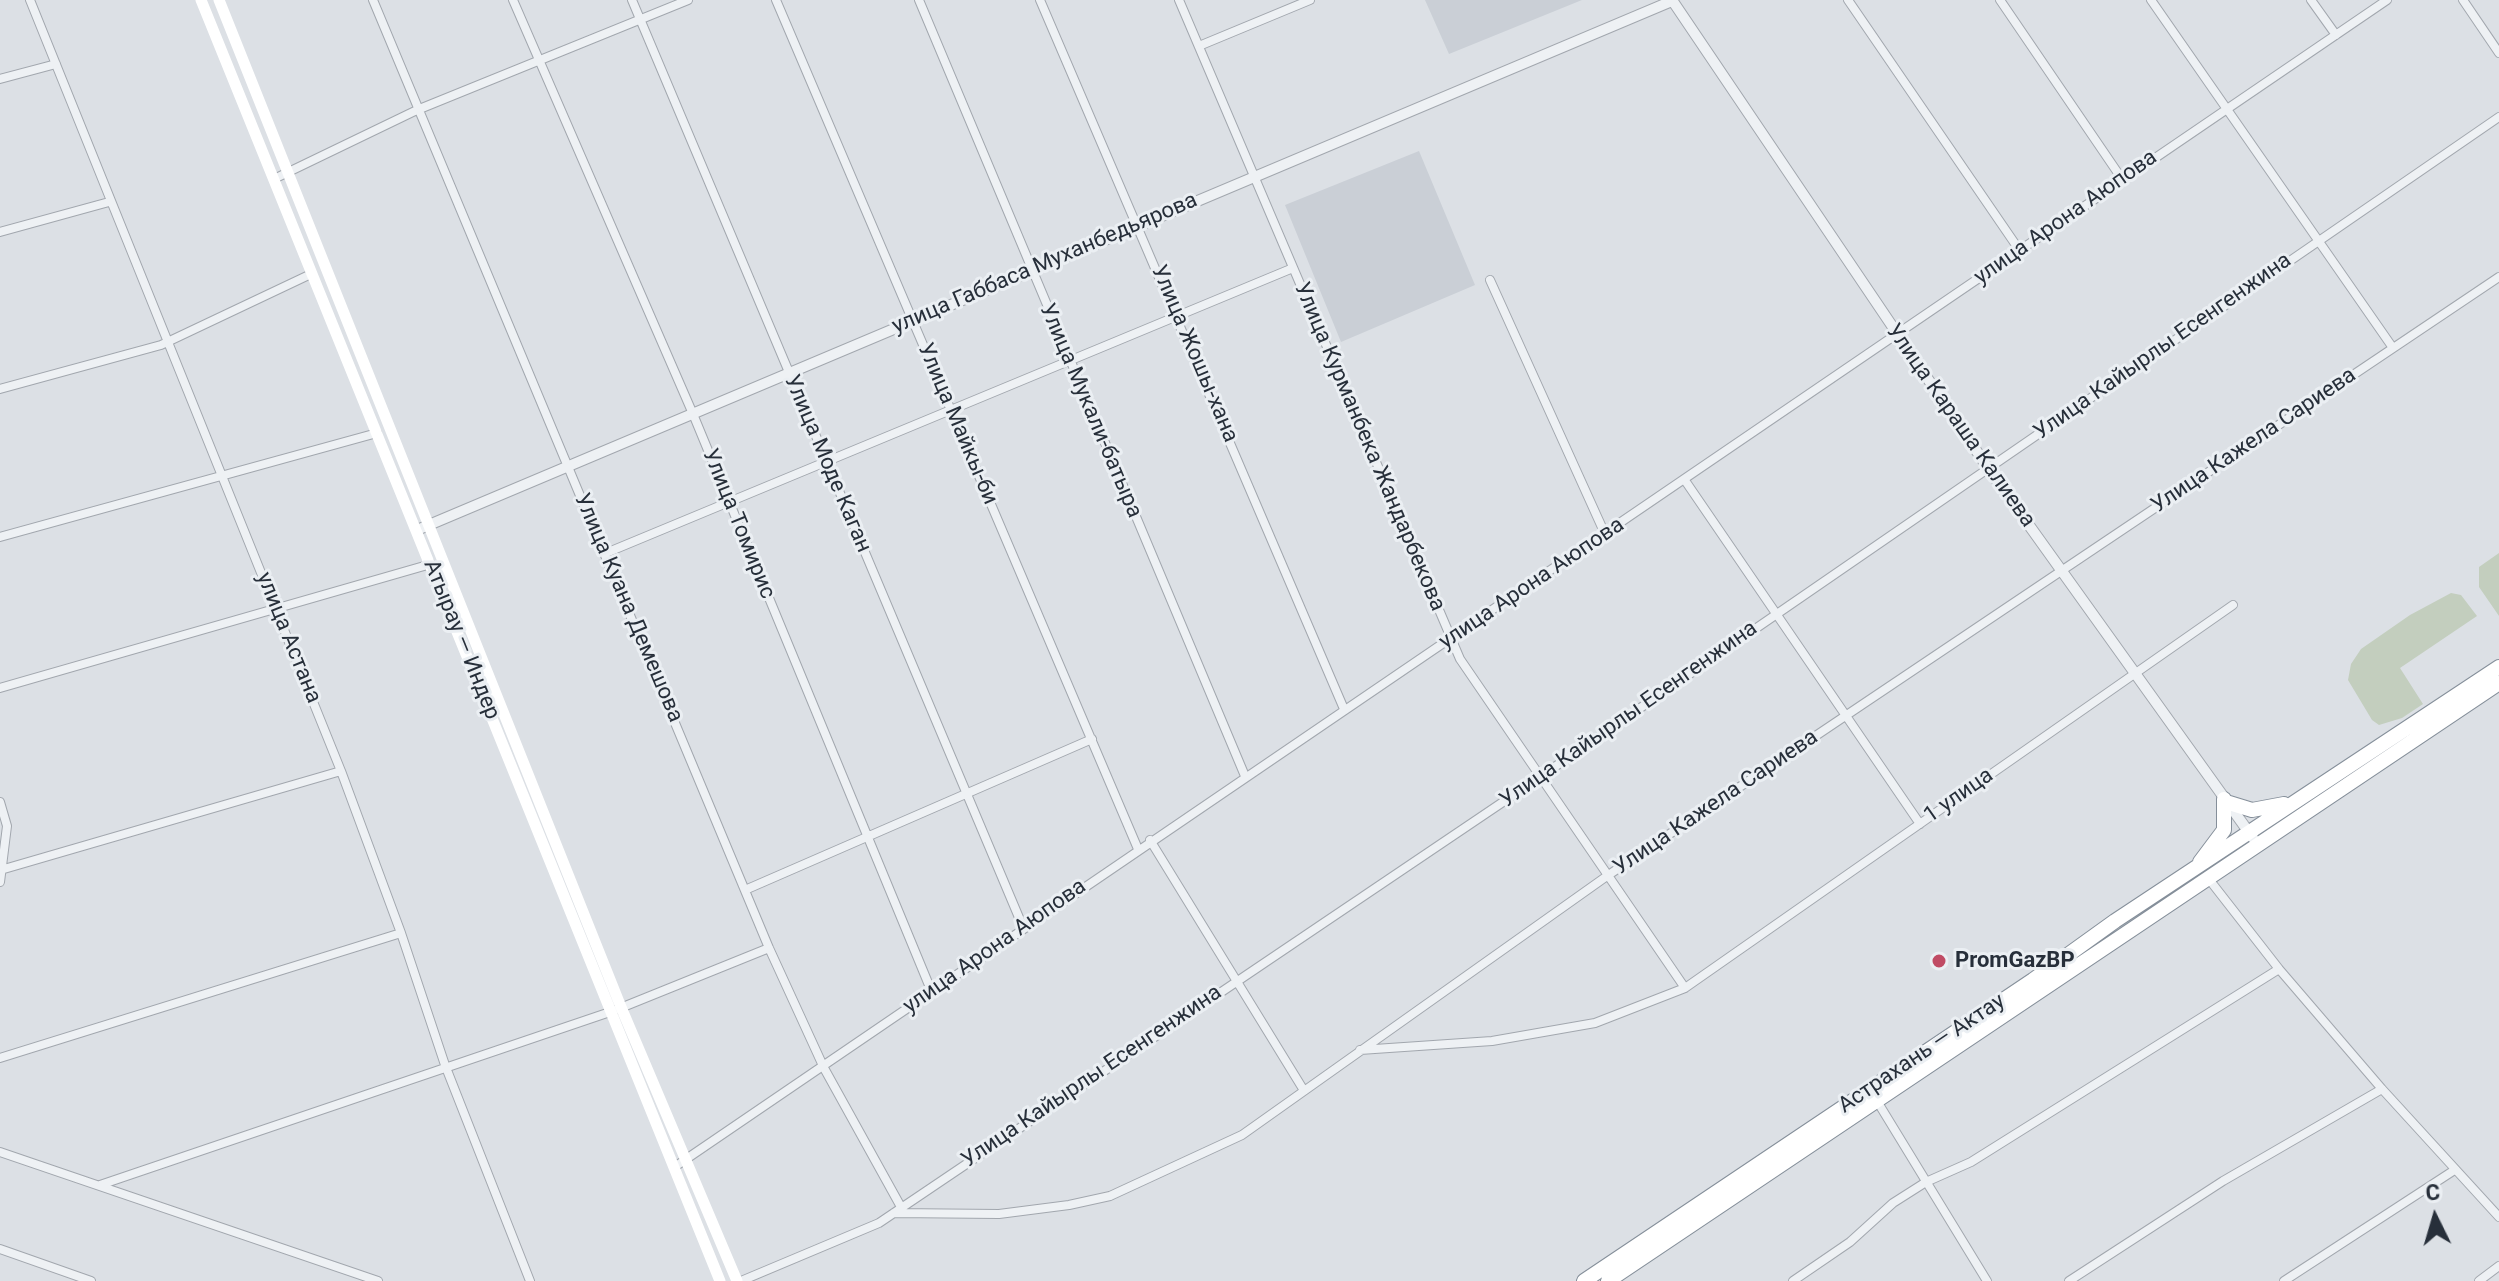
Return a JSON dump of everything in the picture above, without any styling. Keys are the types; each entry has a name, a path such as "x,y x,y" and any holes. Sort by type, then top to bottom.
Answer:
{"highway":[{"name":"Астрахань — Актау","path":"1584,1281 2499,667"},
{"name":"Астрахань — Актау","path":"1608,1281 2499,683"},
{"path":"2199,866 2202,856 2224,830 2225,800 2260,810 2300,799"}],"main road":[{"name":"Атырау — Индер","path":"201,0 282,175 311,274 377,433 422,528 431,564 617,1009 687,1159 739,1281"},
{"name":"Атырау — Индер","path":"219,0 282,175 617,1009 720,1281"}],"street":[{"name":"улица Астана","path":"30,0 341,771 401,933 445,1065 530,1281"},
{"name":"Улица Куана Демешова","path":"373,0 769,948 824,1068 897,1210"},
{"name":"Улица Томирис","path":"513,0 693,414 931,990"},
{"name":"Улица Моде Каган","path":"632,0 1023,927"},
{"path":"282,175 417,110 688,0"},
{"name":"Улица Майкы-би","path":"776,0 1138,849"},
{"name":"Улица Мукали-батыра","path":"919,0 1245,776"},
{"name":"Улица Жошы-хана","path":"1040,0 1139,224 1344,709"},
{"name":"Улица Курманбека Жандарбекова","path":"1179,0 1460,659 1685,988"},
{"path":"1199,46 1310,0"},
{"name":"улица Габбаса Муханбедьярова","path":"422,528 1673,0"},
{"name":"Улица Караша Калиева","path":"1673,0 1988,468 2259,846"},
{"path":"1848,0 2020,251"},
{"path":"2000,0 2122,179"},
{"path":"2151,0 2393,348"},
{"path":"2311,0 2336,35"},
{"name":"улица Арона Аюпова","path":"676,1166 824,1068 931,990 1150,840 1451,639 2387,0"},
{"path":"2463,0 2499,53"},
{"path":"0,79 56,64"},
{"name":"Улица Кайырлы Есенгенжина","path":"739,1281 879,1223 1540,777 2499,117"},
{"path":"0,232 109,202"},
{"path":"606,553 1293,268"},
{"path":"0,389 167,342 311,274"},
{"name":"Улица Кажела Сариева","path":"897,1210 999,1214 1110,1196 1242,1135 1607,876 2499,277"},
{"path":"1490,280 1605,534"},
{"path":"0,537 377,433"},
{"path":"1684,479 1774,615 1920,824"},
{"path":"0,688 431,564"},
{"name":"1 улица","path":"1359,1050 1492,1041 1595,1023 1685,988 2233,605"},
{"path":"745,890 1092,739"},
{"path":"4,869 341,771"},
{"path":"0,802 7,826 0,882"},
{"path":"1150,840 1303,1089"},
{"path":"2199,866 2279,969 2453,1171 2499,1217"},
{"path":"0,1058 401,933"},
{"path":"100,1185 445,1065 617,1009 769,948"},
{"path":"1793,1281 1850,1242 1893,1203 1926,1182 1971,1162 2279,969"},
{"path":"2069,1281 2223,1181 2382,1089"},
{"path":"1877,1101 1987,1281"},
{"path":"0,1152 378,1281"},
{"path":"2284,1281 2453,1171"},
{"path":"0,1249 91,1281"},
{"path":"2479,1281 2499,1266"}],"shaded area":[{"path":"1425,0 1582,0 1449,54"},
{"path":"1419,151 1475,285 1341,342 1285,205"}],"green space":[{"path":"2499,553 2499,616 2479,587 2479,567"},
{"path":"2451,593 2461,595 2477,616 2400,668 2423,704 2402,718 2379,725 2372,720 2348,680 2351,664 2361,649 2410,615"}],"place":[{"name":"PromGazBP","path":"1939,961"}]}
